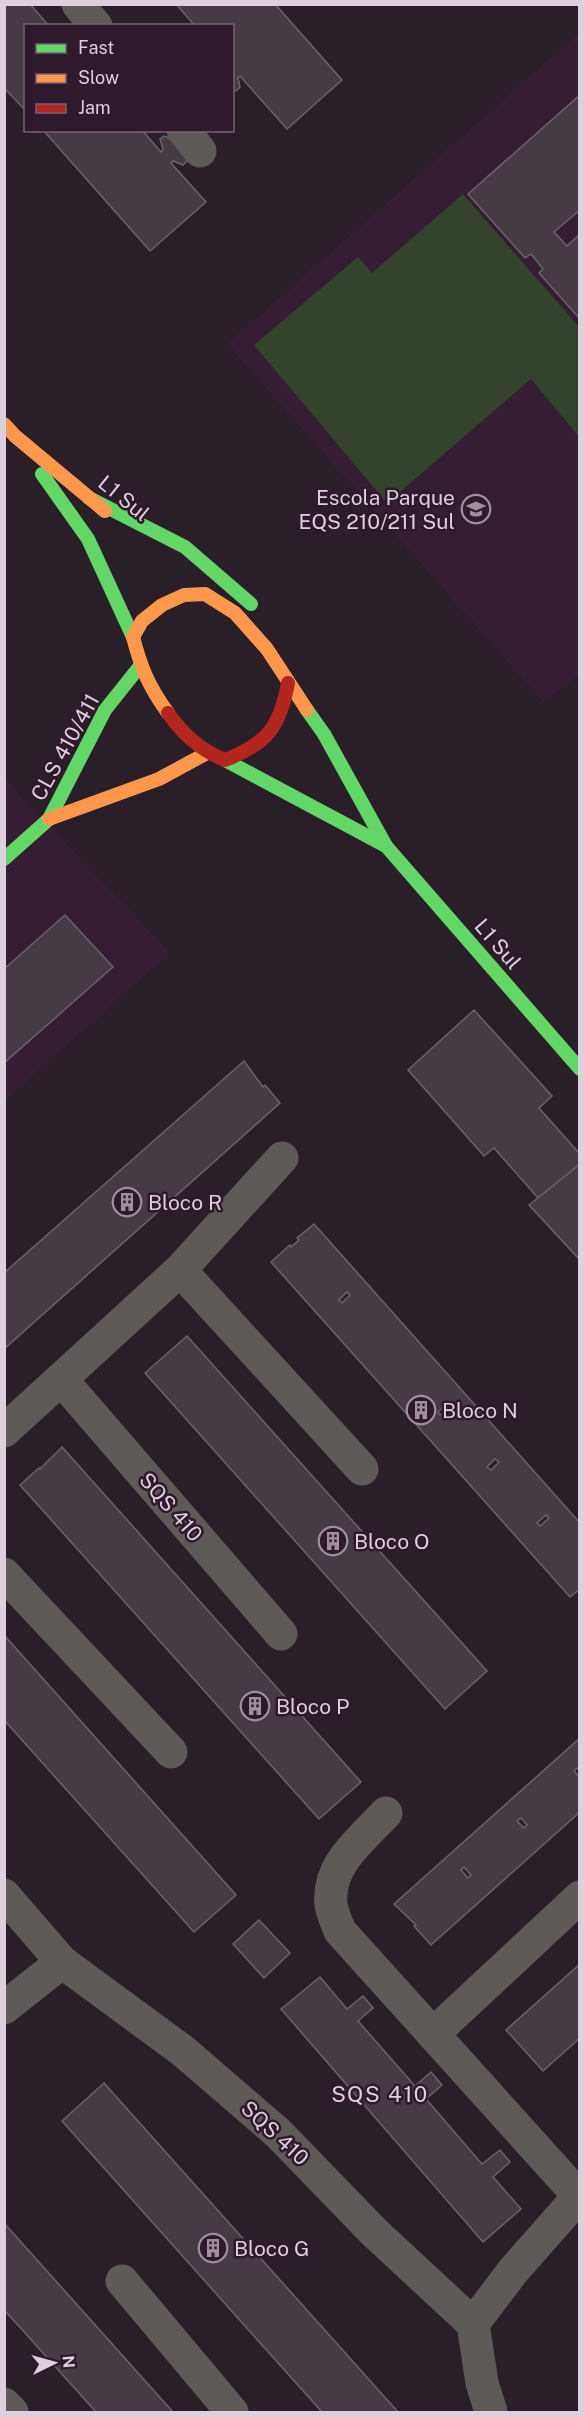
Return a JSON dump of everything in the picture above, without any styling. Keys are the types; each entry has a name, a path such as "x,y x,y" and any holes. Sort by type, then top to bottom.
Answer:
{"street":[{"path":"78,4 94,24"},
{"name":"L1 Sul","path":"4,424 15,436 88,539 133,638"},
{"name":"L1 Sul","path":"15,436 152,547"},
{"path":"89,498 184,547 260,611"},
{"path":"191,580 205,594 235,613 267,649 288,683 284,711 269,734 250,752 225,760 207,753 174,722 151,690 140,666 133,638 142,621 162,605 184,595 205,594"},
{"name":"CLS 410/411","path":"4,859 49,819 105,710 140,666"},
{"name":"L1 Sul","path":"288,683 324,734 386,846 579,1070"},
{"path":"321,701 324,734"},
{"name":"CLS 410/411","path":"49,819 159,779 207,753"},
{"name":"L1 Sul","path":"225,760 386,846"},
{"path":"4,1431 180,1270 282,1158"},
{"path":"180,1270 362,1469"},
{"name":"SQS 410","path":"61,1379 281,1634"},
{"path":"4,1574 171,1752"},
{"path":"386,1813 341,1861 332,1881 331,1906 340,1931 579,2195 513,2271 473,2324 482,2383 491,2412"},
{"name":"SQS 410","path":"4,1895 62,1962 183,2051 278,2133 374,2232 473,2324"},
{"path":"433,2034 579,1897"},
{"path":"4,2008 62,1962"},
{"path":"122,2281 232,2412"},
{"path":"4,2404 12,2412"}],"shaded area":[{"name":"Escola Parque EQS 210/211 Sul","path":"579,33 579,674 544,703 227,344"},
{"path":"4,778 170,953 5,1100 4,1100"}],"green space":[{"path":"463,194 579,327 579,437 531,379 387,503 254,345 358,257 372,273"}],"building":[{"path":"4,4 30,4 47,24 24,24 24,109 4,88"},
{"path":"176,4 275,4 342,80 287,129 240,76 238,78 240,87 234,90 234,24 193,24"},
{"path":"580,95 580,210 554,232 567,246 580,234 580,319 539,273 543,269 531,254 525,258 468,194"},
{"path":"45,132 144,132 161,152 163,149 160,139 164,136 175,140 185,151 187,161 183,165 173,161 171,163 206,202 150,251"},
{"path":"65,915 113,967 4,1063 4,969"},
{"path":"474,1010 552,1096 539,1108 580,1154 580,1164 539,1199 494,1148 484,1156 408,1070"},
{"name":"Bloco R","path":"244,1061 263,1087 265,1085 280,1103 4,1349 4,1273"},
{"path":"580,1164 580,1260 529,1205"},
{"name":"Bloco N","path":"314,1224 580,1523 580,1589 570,1597 271,1262 299,1240 297,1238","holes":["347,1292 350,1295 342,1303 339,1300","446,1404 449,1407 440,1415 438,1412","495,1459 499,1462 491,1470 487,1467","546,1515 549,1518 540,1526 537,1523"]},
{"name":"Bloco O","path":"187,1336 487,1671 445,1709 145,1373"},
{"name":"Bloco P","path":"62,1447 361,1782 319,1819 20,1485"},
{"path":"4,1635 236,1895 194,1932 4,1720"},
{"path":"580,1738 580,1771 577,1768 574,1771 580,1778 580,1812 431,1945 414,1926 416,1925 394,1904","holes":["521,1818 527,1825 524,1828 517,1821","464,1867 471,1875 468,1878 461,1870"]},
{"path":"259,1920 290,1953 264,1978 233,1944"},
{"path":"580,1964 580,2038 543,2071 506,2030"},
{"path":"320,1977 347,2009 363,1996 373,2008 358,2021 415,2086 431,2072 442,2085 426,2099 482,2164 500,2150 510,2162 493,2177 521,2209 483,2242 281,2009"},
{"name":"Bloco G","path":"104,2083 398,2412 322,2412 245,2326 62,2121"},
{"path":"4,2223 173,2412 96,2412 4,2310"}],"traffic: fast":[{"path":"42,474 88,539 133,637"},
{"path":"89,498 185,547 251,604"},
{"path":"4,859 49,819 105,710 140,666"},
{"path":"307,710 324,734 386,846 580,1069"},
{"path":"225,760 386,846"}],"traffic: slow":[{"path":"4,424 15,436 105,511"},
{"path":"168,713 146,677 133,637 142,621 162,605 184,595 205,594 235,613 267,649 307,710"},
{"path":"49,819 159,779 207,753"}],"traffic: jam":[{"path":"168,713 193,741 208,752 225,760 251,747 269,732 281,711 288,683"}],"place":[{"name":"Escola Parque EQS 210/211 Sul","path":"476,509"},
{"name":"Bloco R","path":"127,1202"},
{"name":"Bloco N","path":"421,1410"},
{"name":"Bloco O","path":"333,1541"},
{"name":"Bloco P","path":"255,1706"},
{"name":"Bloco G","path":"213,2248"}],"district":[{"name":"SQS 410","path":"380,2094"}]}
